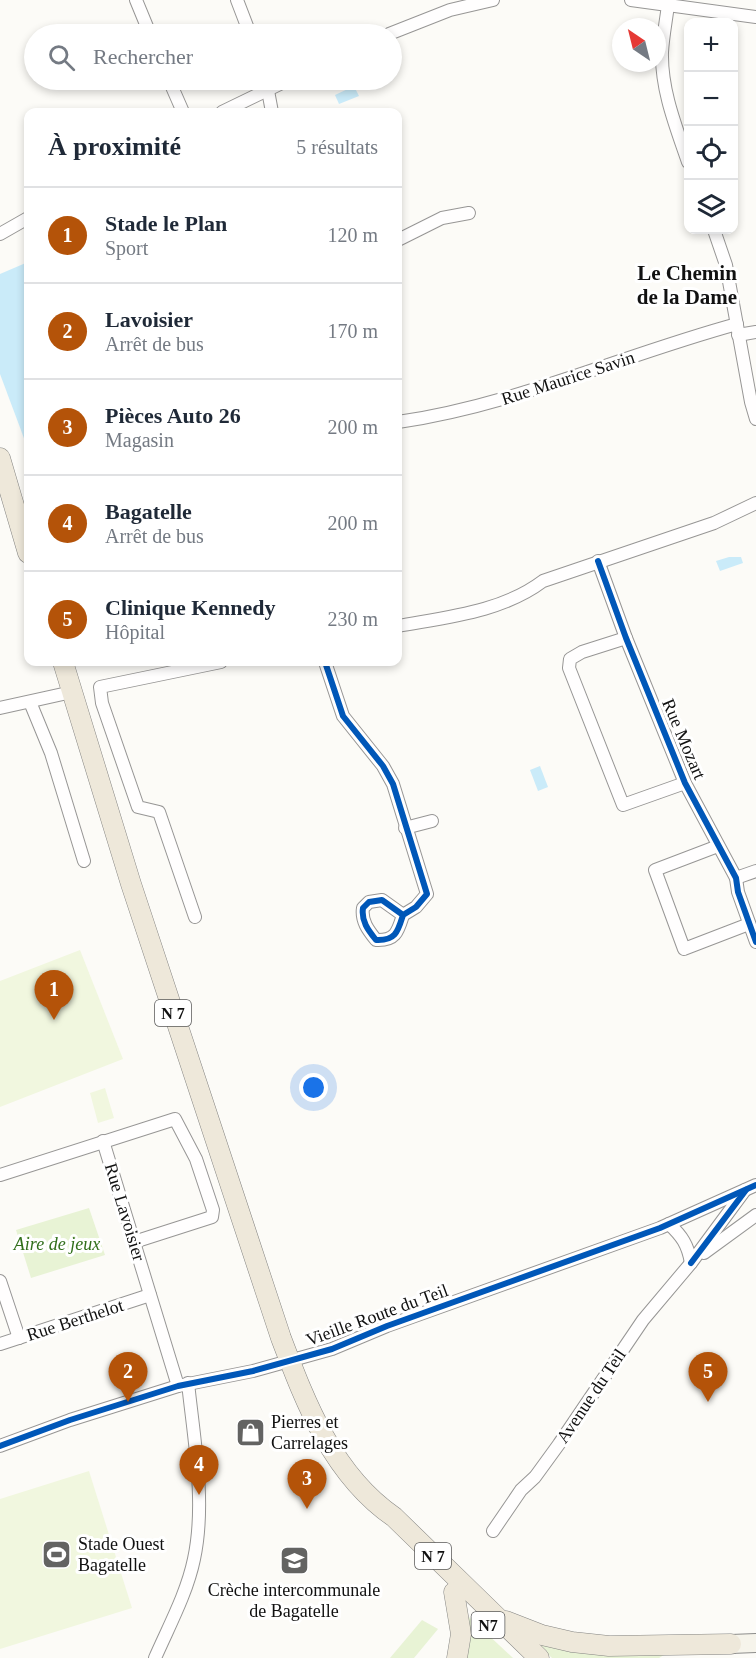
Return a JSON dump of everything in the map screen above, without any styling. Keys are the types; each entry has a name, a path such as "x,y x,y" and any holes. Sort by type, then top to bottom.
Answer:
{"main road":[{"path":"0,458 24,539"},
{"name":"N 7","path":"64,666 134,895 290,1362 308,1409 339,1461 375,1504 394,1517 539,1658"},
{"name":"N7","path":"375,1504 386,1524 522,1658"},
{"name":"N 7","path":"454,1592 461,1634 457,1658"},
{"name":"N 7","path":"489,1611 505,1621 572,1642 609,1646 731,1644"},
{"path":"672,1658 684,1653 731,1644 756,1642"}],"street":[{"path":"136,0 146,24"},
{"path":"237,0 246,24"},
{"path":"402,29 450,10 493,0"},
{"path":"631,0 669,5 723,6 756,16"},
{"path":"669,5 662,53 665,84 684,150"},
{"path":"173,90 181,108"},
{"path":"228,108 257,90"},
{"path":"268,90 271,108"},
{"path":"402,238 442,218 469,213"},
{"path":"0,234 24,220"},
{"path":"715,234 726,265 756,419"},
{"name":"Rue Maurice Savin","path":"402,421 432,417 501,400 738,330 756,332"},
{"path":"402,625 474,612 530,591 543,581 714,523 756,503"},
{"name":"Rue Mozart","path":"598,561 626,638 685,783 736,878 738,892 756,942"},
{"path":"626,638 582,652 570,659 570,668 623,805 685,783"},
{"path":"195,917 159,812 138,807 102,703 100,687 202,666"},
{"path":"326,666 343,716 383,766 393,784 427,894 416,907 403,915"},
{"path":"0,708 72,692"},
{"path":"30,702 51,753 84,861"},
{"path":"405,828 432,821"},
{"path":"718,846 655,870 684,949 749,924"},
{"path":"736,878 756,871"},
{"path":"103,1141 175,1119 196,1159 213,1210 212,1217 134,1242"},
{"name":"Rue Lavoisier","path":"0,1175 103,1141 150,1295 183,1385 199,1496 197,1541 187,1582 155,1658"},
{"name":"Vieille Route du Teil","path":"0,1444 183,1385 290,1362 332,1349 387,1326 669,1224 751,1187"},
{"name":"Avenue du Teil","path":"493,1531 521,1490 535,1477 642,1320 751,1187"},
{"name":"Avenue du Teil","path":"691,1263 756,1215"},
{"path":"669,1224 681,1234 688,1246 691,1263"},
{"path":"0,1281 19,1338"},
{"name":"Rue Berthelot","path":"0,1344 150,1295"}],"green space":[{"path":"80,950 123,1059 0,1107 0,981"},
{"path":"105,1088 114,1118 98,1123 90,1093"},
{"name":"Aire de jeux","path":"89,1208 105,1255 31,1278 16,1230"},
{"name":"Stade Ouest Bagatelle","path":"89,1471 132,1608 0,1649 0,1499"},
{"path":"469,1617 513,1658 462,1658"},
{"path":"422,1620 438,1629 414,1658 390,1658"},
{"path":"530,1637 672,1650 659,1658 552,1658"}],"water":[{"path":"346,90 356,90 359,96 339,104 335,95"},
{"path":"24,264 24,438 0,374 0,274"},
{"path":"729,557 741,557 743,563 720,571 716,561"},
{"path":"540,766 548,787 538,791 530,770"}],"cycle path":[{"path":"598,561 626,638 685,783 736,878 738,892 756,942"},
{"path":"326,666 343,716 383,766 393,784 427,894 416,907 403,915"},
{"path":"382,900 403,915 398,930 392,937 376,940 364,921 363,908 369,902 382,900"},
{"path":"0,1446 70,1420 178,1386 253,1371 332,1349 387,1326 660,1228 756,1185"},
{"path":"691,1263 746,1190"}],"place":[{"name":"Stade le Plan","path":"54,1020"},
{"name":"Lavoisier","path":"128,1402"},
{"name":"Clinique Kennedy","path":"708,1402"},
{"name":"Pierres et Carrelages","path":"250,1432"},
{"name":"Bagatelle","path":"199,1495"},
{"name":"Pièces Auto 26","path":"307,1509"},
{"name":"Stade Ouest Bagatelle","path":"57,1554"},
{"name":"Crèche intercommunale de Bagatelle","path":"294,1561"}],"district":[{"name":"Le Chemin de la Dame","path":"687,285"}]}
